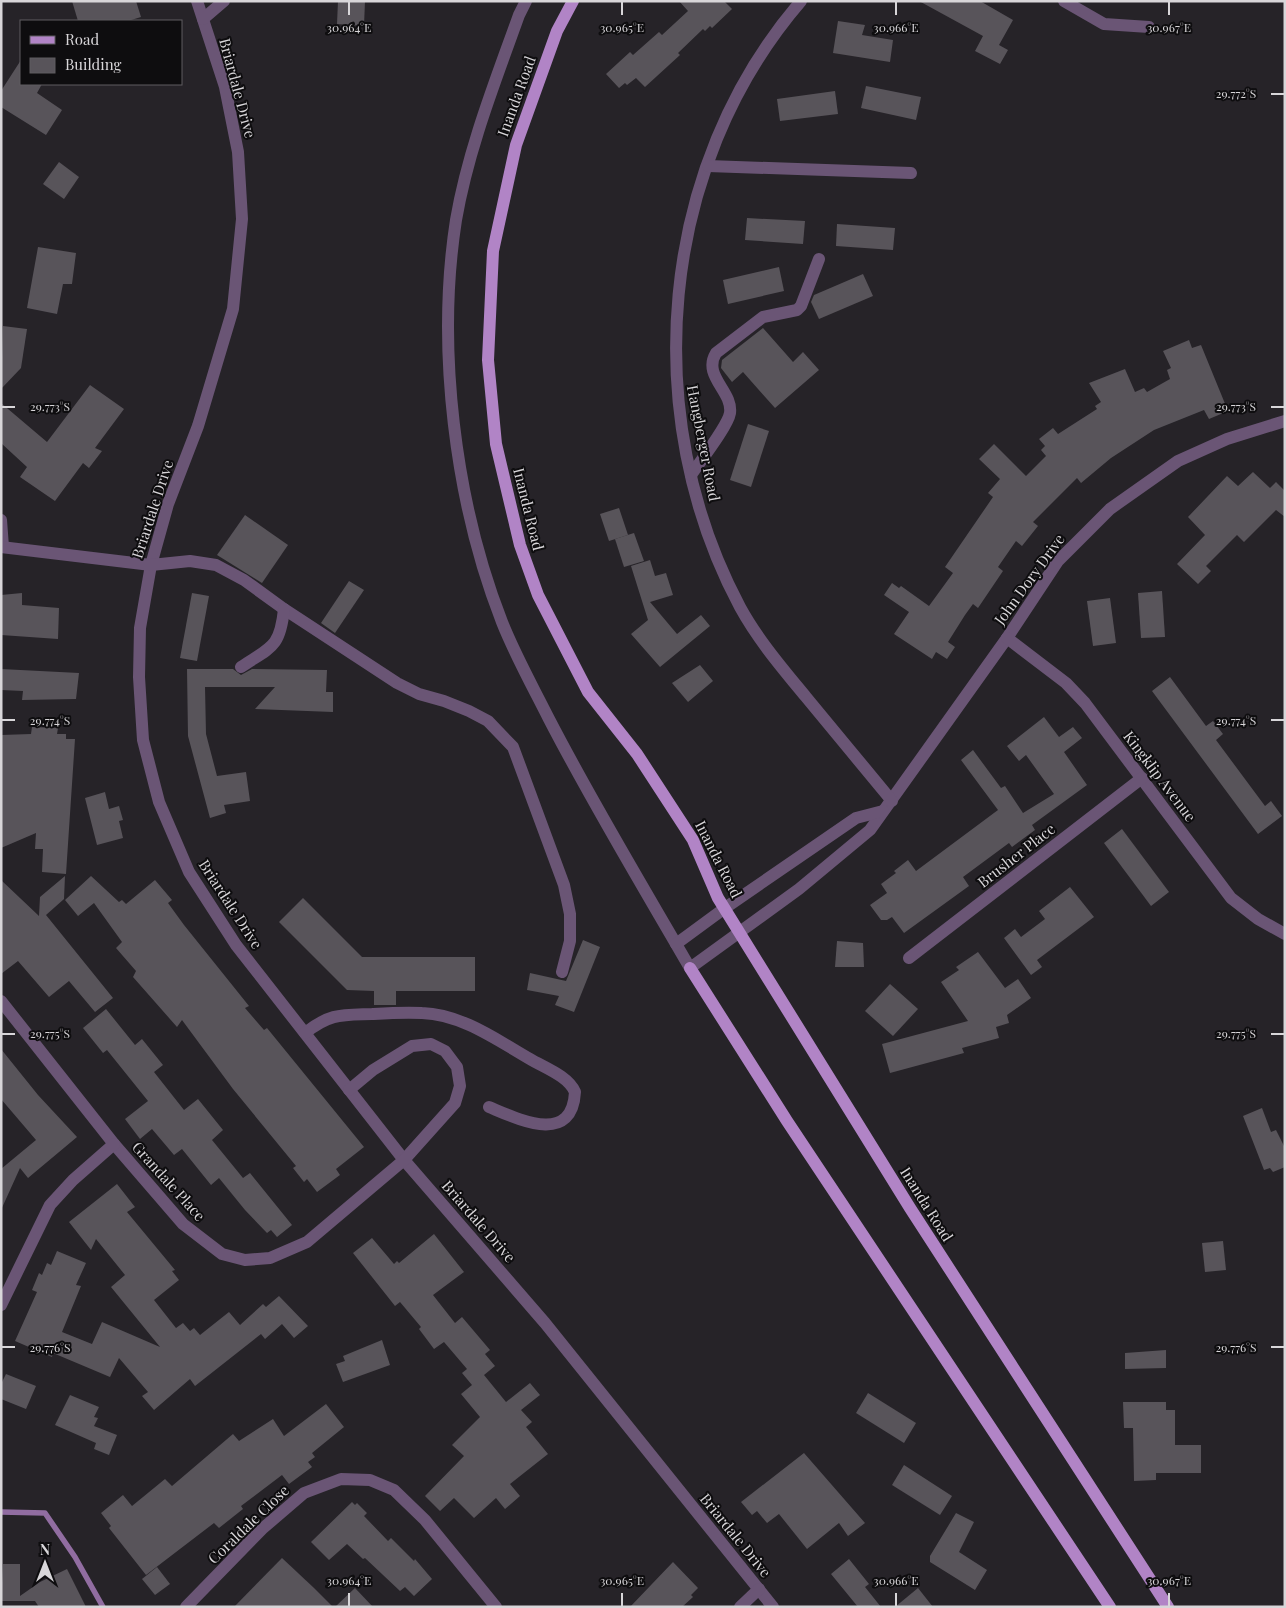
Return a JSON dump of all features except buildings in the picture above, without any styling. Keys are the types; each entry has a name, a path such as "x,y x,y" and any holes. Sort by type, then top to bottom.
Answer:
{"main road":[{"name":"Inanda Road","path":"573,1 557,32 516,145 493,252 488,360 496,444 520,545 538,595 588,692 637,754 693,840 725,908 910,1208 1168,1607"},
{"name":"Inanda Road","path":"690,968 787,1121 1110,1607"}],"street":[{"name":"Briardale Drive","path":"197,1 225,87 238,152 242,219 240,258 233,310 198,426 168,504 151,565 140,628 138,676 143,740 159,802 189,872 236,946 404,1160 545,1323 773,1607"},
{"path":"202,19 224,1"},
{"name":"Inanda Road","path":"526,1 519,15 480,124 456,220 448,313 454,433 478,547 502,623 582,782 690,968"},
{"name":"Hangberger Road","path":"801,1 764,51 735,100 708,166 688,232 675,329 675,375 691,475 705,527 741,608 773,656 888,806"},
{"path":"1064,1 1104,24 1149,27"},
{"path":"708,166 911,173"},
{"path":"691,475 726,423 730,413 728,403 712,371 712,360 716,353 763,317 797,310 801,306 819,259"},
{"name":"John Dory Drive","path":"690,968 837,859 870,830 1007,638 1058,562 1110,508 1178,461 1227,439 1285,421"},
{"path":"1,520 2,547 151,565 190,561 216,565 244,580 284,609 397,683 418,694 444,701 488,721 505,736 516,754 564,885 570,914 570,941 562,972"},
{"path":"241,667 271,647 279,638 284,609"},
{"name":"Kingklip Avenue","path":"1007,638 1066,683 1079,697 1232,898 1258,919 1285,934"},
{"name":"Brusher Place","path":"909,958 1142,778"},
{"path":"676,944 856,818 888,806"},
{"name":"Grandale Place","path":"1,1001 114,1144 182,1224 222,1254 245,1260 270,1258 307,1242 404,1160 455,1103 460,1086 457,1067 445,1051 431,1044 412,1046 373,1070 349,1090"},
{"path":"304,1033 320,1021 344,1014 423,1012 448,1018 472,1027 569,1082 575,1092 571,1110 561,1121 551,1125 530,1124 489,1108"},
{"path":"1,1304 50,1205 73,1180 114,1144"},
{"name":"Coraldale Close","path":"186,1607 262,1529 304,1493 341,1479 370,1480 394,1490 425,1520 496,1607"},
{"path":"740,1607 759,1589"}],"waterway":[{"path":"1,1512 45,1513 75,1557 103,1607"}]}
